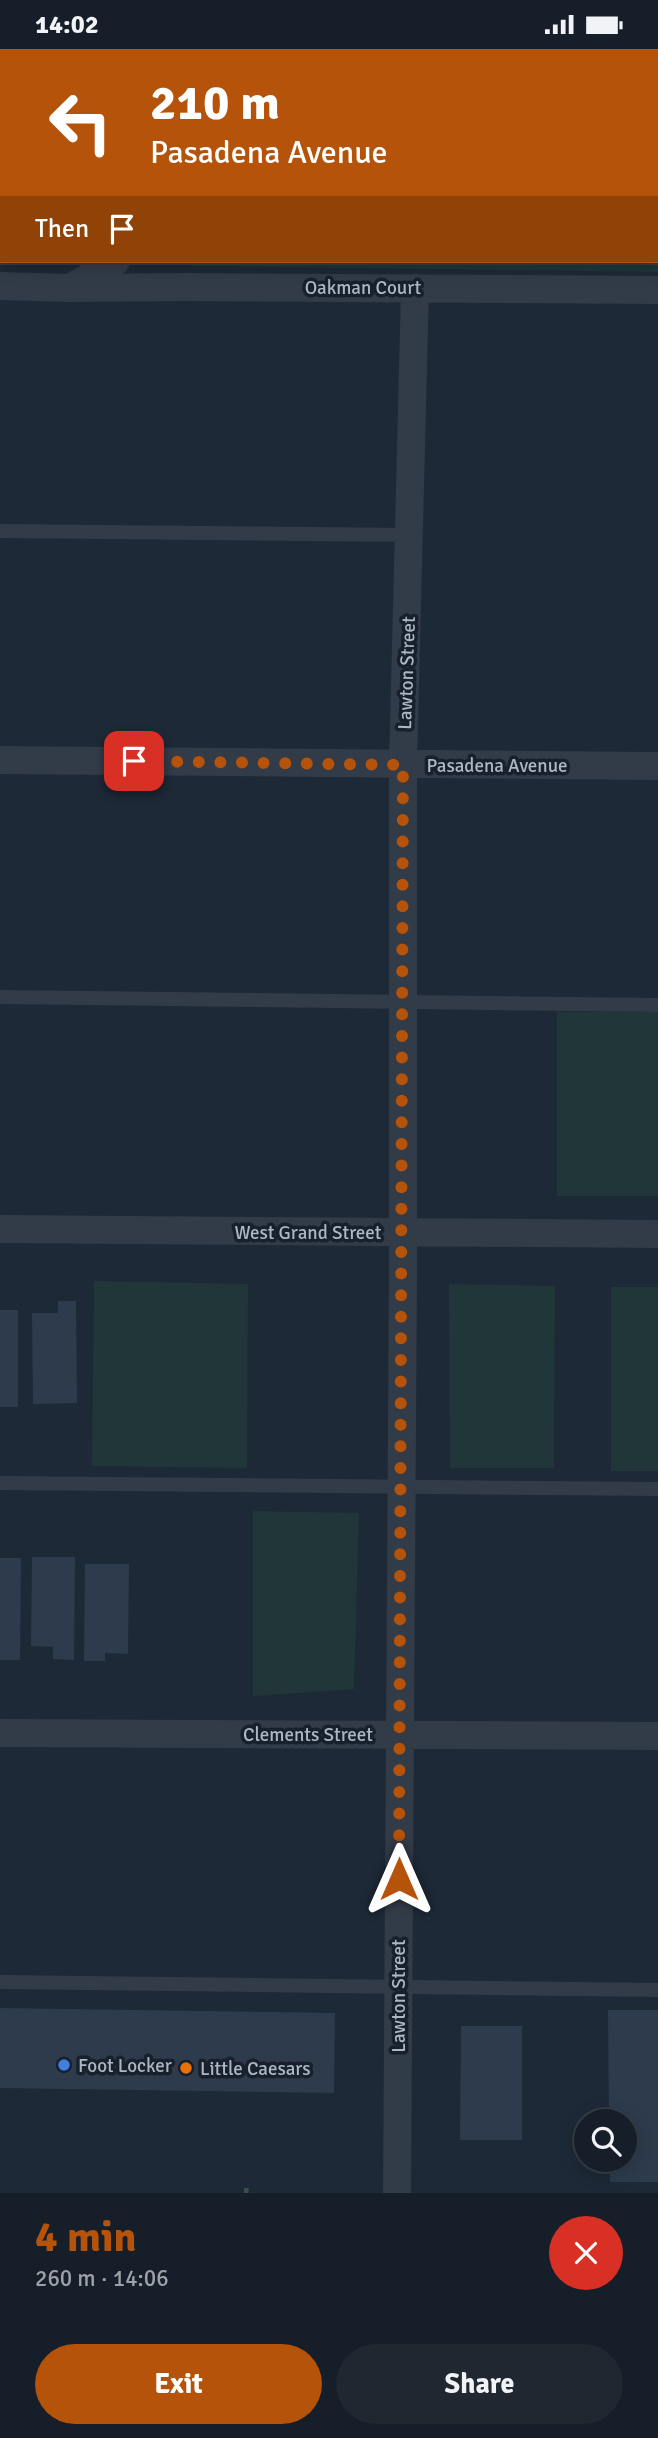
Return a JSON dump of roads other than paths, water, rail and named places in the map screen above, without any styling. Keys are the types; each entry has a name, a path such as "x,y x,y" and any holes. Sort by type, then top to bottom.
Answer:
{"street":[{"path":"69,288 113,263"},
{"name":"Oakman Court","path":"0,286 658,290"},
{"name":"Lawton Street","path":"397,2193 403,765 411,535 415,288"},
{"name":"Pasadena Avenue","path":"0,760 658,767"},
{"name":"West Grand Street","path":"0,1229 658,1234"},
{"name":"Clements Street","path":"0,1733 658,1736"}],"lane":[{"path":"0,531 411,535"},
{"path":"0,997 658,1005"},
{"path":"0,1483 658,1489"},
{"path":"0,1982 658,1990"}],"place":[{"name":"Foot Locker","path":"64,2065"},
{"name":"Little Caesars","path":"186,2068"}]}
